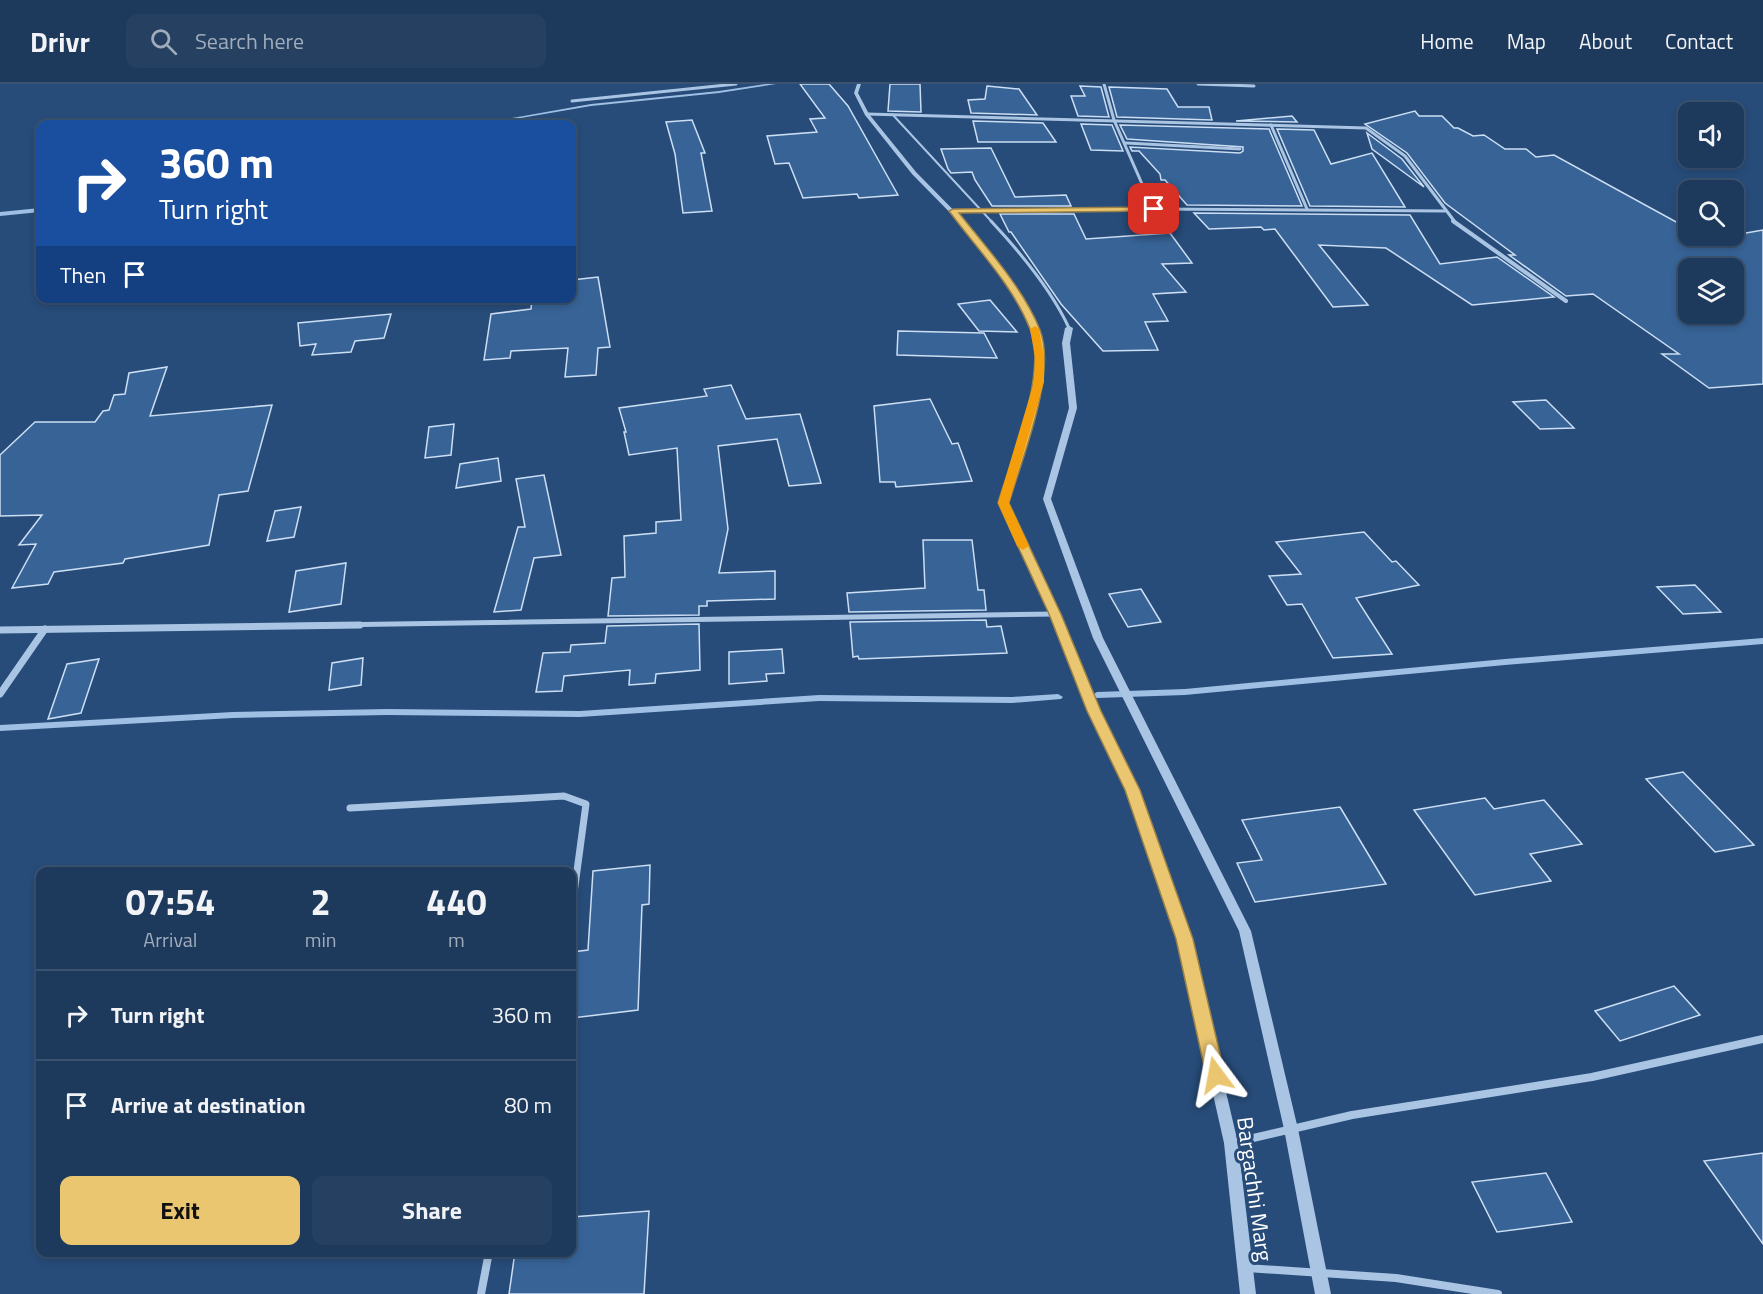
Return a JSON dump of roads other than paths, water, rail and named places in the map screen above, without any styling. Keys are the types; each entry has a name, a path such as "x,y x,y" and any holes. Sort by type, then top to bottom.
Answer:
{"street":[{"path":"676,84 680,90"},
{"path":"572,102 736,84"},
{"name":"Bargachhi Marg","path":"859,84 856,93 867,114 914,173 953,211 1008,281 1036,330 1040,357 1039,382 1003,503 1055,614 1094,711 1133,790 1184,939 1231,1143 1248,1294"},
{"path":"1104,84 1114,120 1154,209"},
{"path":"1198,84 1254,86"},
{"path":"867,114 1358,127 1371,131 1405,156 1456,224 1497,250 1566,301"},
{"path":"1271,125 1307,209"},
{"path":"1126,143 1240,149"},
{"path":"953,211 1307,209 1445,212"},
{"path":"1070,328 1066,343 1073,408 1047,499 1098,638 1245,932 1291,1129 1323,1294"},
{"path":"0,630 1055,614"},
{"path":"0,694 45,629"},
{"path":"350,808 564,796 586,804 576,878"},
{"path":"1231,1143 1352,1115 1592,1077 1763,1039"},
{"path":"481,1294 488,1257"},
{"path":"1246,1268 1396,1278 1498,1294"}],"lane":[{"path":"892,114 1010,241 1061,311 1070,328"}],"waterway":[{"path":"504,120 591,105 774,84"},
{"path":"0,214 36,210"},
{"path":"1097,695 1185,692 1763,641"},
{"path":"0,728 233,715 387,712 580,714 819,698 1012,700 1058,697"}]}
